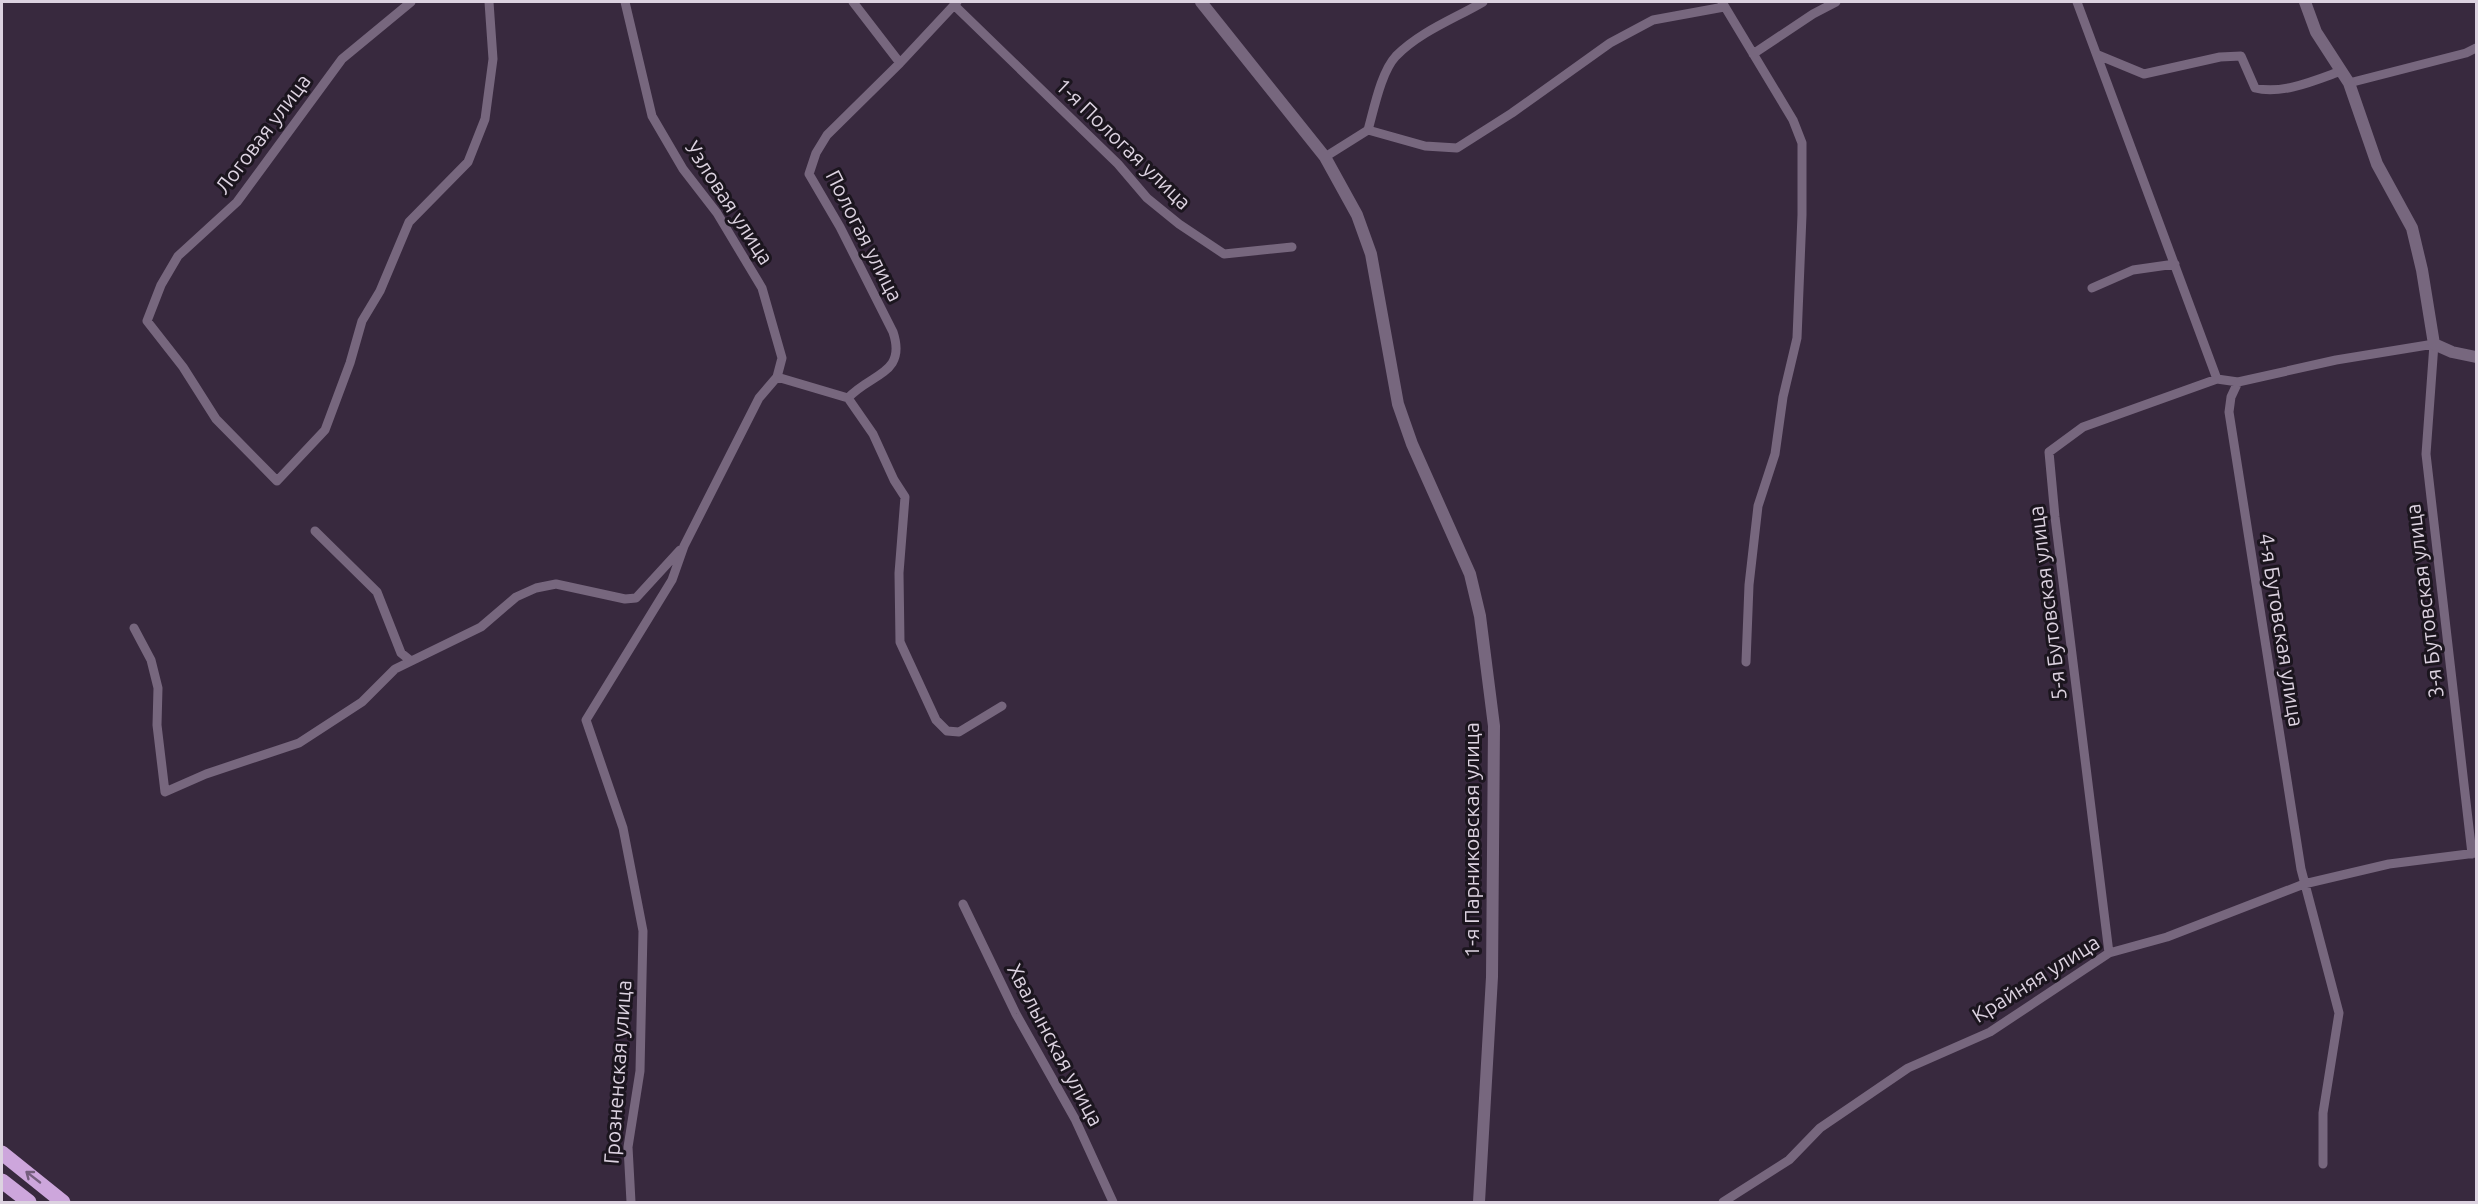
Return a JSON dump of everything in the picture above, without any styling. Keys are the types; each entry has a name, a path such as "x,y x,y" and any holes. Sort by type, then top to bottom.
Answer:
{"highway":[{"path":"2,1153 63,1203"},
{"path":"2,1181 28,1203"}],"street":[{"name":"Логовая улица","path":"411,2 342,59 237,202 178,256 161,285 147,321 183,366 216,419 276,481 325,430 350,363 362,321 380,291 409,222 468,162 485,119 493,59 489,2"},
{"name":"Узловая улица","path":"625,2 652,116 683,169 717,213 762,288 782,358 777,377"},
{"path":"853,2 900,63"},
{"name":"1-я Парниковская улица","path":"1201,2 1325,157 1357,215 1371,254 1398,404 1412,444 1470,574 1480,616 1494,726 1492,977 1479,1203"},
{"path":"1325,157 1368,130 1380,87 1395,57 1436,26 1483,2"},
{"path":"1753,54 1813,14 1836,2"},
{"path":"2077,2 2217,380"},
{"path":"2305,2 2316,33 2349,83 2377,164 2412,228 2422,270 2434,344 2452,352 2476,357"},
{"name":"Пологая улица","path":"848,398 856,389 886,371 895,361 898,348 893,332 840,227 809,174 816,153 826,135 900,63 955,3"},
{"name":"1-я Пологая улица","path":"955,3 1118,164 1147,198 1179,224 1224,254 1292,247"},
{"path":"1368,130 1425,146 1457,148 1610,43 1653,20 1723,4 1793,120 1802,143 1802,215 1797,338 1783,397 1774,454 1758,507 1749,585 1746,662"},
{"path":"2349,83 2466,53 2476,48"},
{"path":"2098,55 2144,74 2220,57 2241,56 2255,88 2267,91 2312,81 2342,71"},
{"path":"2092,288 2133,270 2175,264"},
{"name":"5-я Бутовская улица","path":"2109,952 2049,452 2083,427 2217,380 2238,382 2336,360 2434,344"},
{"name":"3-я Бутовская улица","path":"2434,344 2426,454 2474,854"},
{"path":"134,628 151,660 158,688 157,725 165,792 206,774 299,743 362,702 395,669 481,627 516,597 536,588 556,584 625,599 636,598 684,546 759,398 777,377 848,398 873,434 904,497 899,573 900,642 936,720 947,731 959,732 1002,706"},
{"name":"4-я Бутовская улица","path":"2238,382 2230,396 2229,412 2304,884 2339,1013 2323,1113 2323,1164"},
{"path":"315,531 377,592 401,653 411,661"},
{"name":"Грозненская улица","path":"631,1203 628,1147 640,1071 643,931 624,828 586,720 672,580 684,546"},
{"name":"Крайняя улица","path":"1723,1203 1789,1160 1820,1128 1908,1068 1990,1032 2109,952 2167,937 2304,884 2389,864 2474,854"},
{"name":"Хвалынская улица","path":"963,904 1016,1014 1075,1119 1113,1203"}]}
